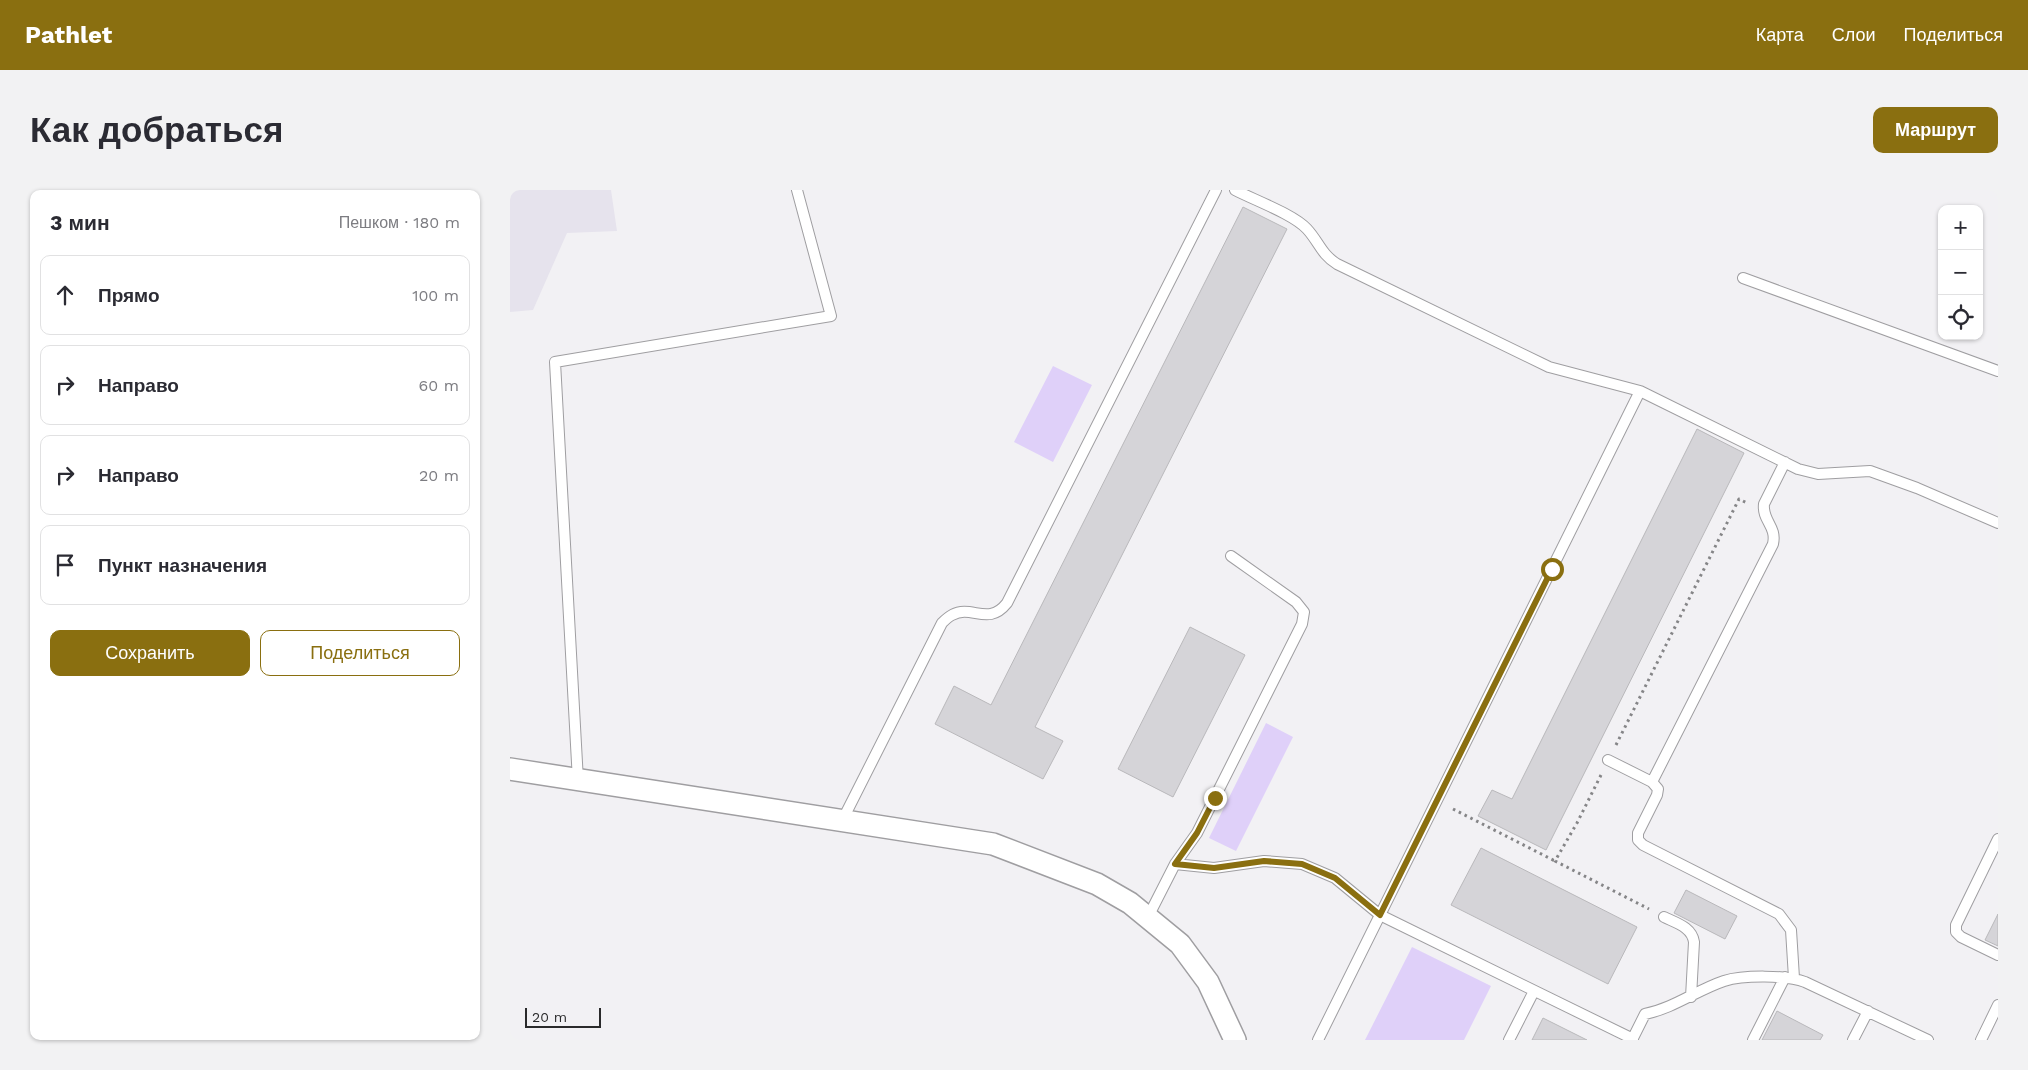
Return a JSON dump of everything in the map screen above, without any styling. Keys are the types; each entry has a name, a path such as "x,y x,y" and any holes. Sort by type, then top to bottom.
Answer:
{"street":[{"path":"510,769 993,844 1097,884 1130,902 1180,944 1202,974 1236,1040"}],"lane":[{"path":"578,781 554,362 832,316 797,190"},
{"path":"842,821 942,623 952,614 988,615 1000,612 1007,603 1216,190"},
{"path":"1235,190 1302,225 1311,234 1326,257 1337,264 1549,367 1640,391 1798,469 1818,474 1870,471 1917,488 1998,523"},
{"path":"1743,278 1998,371"},
{"path":"1318,1040 1640,391"},
{"path":"1652,782 1773,544 1775,536 1763,512 1764,504 1785,462"},
{"path":"1148,917 1175,864 1197,833 1302,624 1304,612 1296,602 1231,556"},
{"path":"1608,760 1652,782 1658,789 1657,795 1638,833 1638,840 1643,845 1779,914 1791,930 1790,977 1753,1040"},
{"path":"1998,839 1956,925 1956,932 1961,937 1998,955"},
{"path":"1175,864 1214,868 1264,861 1302,864 1335,878 1380,915 1633,1040 1645,1014 1659,1011 1725,981 1776,976 1790,977 1928,1040"},
{"path":"1664,917 1686,928 1693,934 1691,996"},
{"path":"1509,1040 1534,991"},
{"path":"1981,1040 1998,1005"},
{"path":"1853,1040 1868,1011"}],"path":[{"path":"1555,861 1577,823 1739,499 1763,512"},
{"path":"1437,801 1664,917"}],"shaded area":[{"path":"510,190 611,190 617,231 567,233 533,310 510,312"},
{"path":"1053,366 1092,385 1053,462 1014,442"},
{"path":"1266,723 1293,737 1236,851 1209,838"},
{"path":"1412,947 1491,986 1464,1040 1365,1040"}],"building":[{"path":"1243,207 1287,229 1035,727 1063,741 1043,779 935,724 954,686 991,705"},
{"path":"1697,429 1744,453 1546,850 1478,816 1492,790 1512,799"},
{"path":"1190,627 1245,655 1173,797 1118,769"},
{"path":"1481,848 1637,927 1608,984 1451,905"},
{"path":"1686,890 1737,916 1725,939 1674,913"},
{"path":"1998,914 1998,946 1985,940"},
{"path":"1777,1011 1823,1035 1820,1040 1762,1040"},
{"path":"1543,1018 1587,1040 1532,1040"}],"route":[{"path":"1215,798 1197,833 1175,864 1214,868 1264,861 1302,864 1335,878 1380,915 1552,569"}]}
